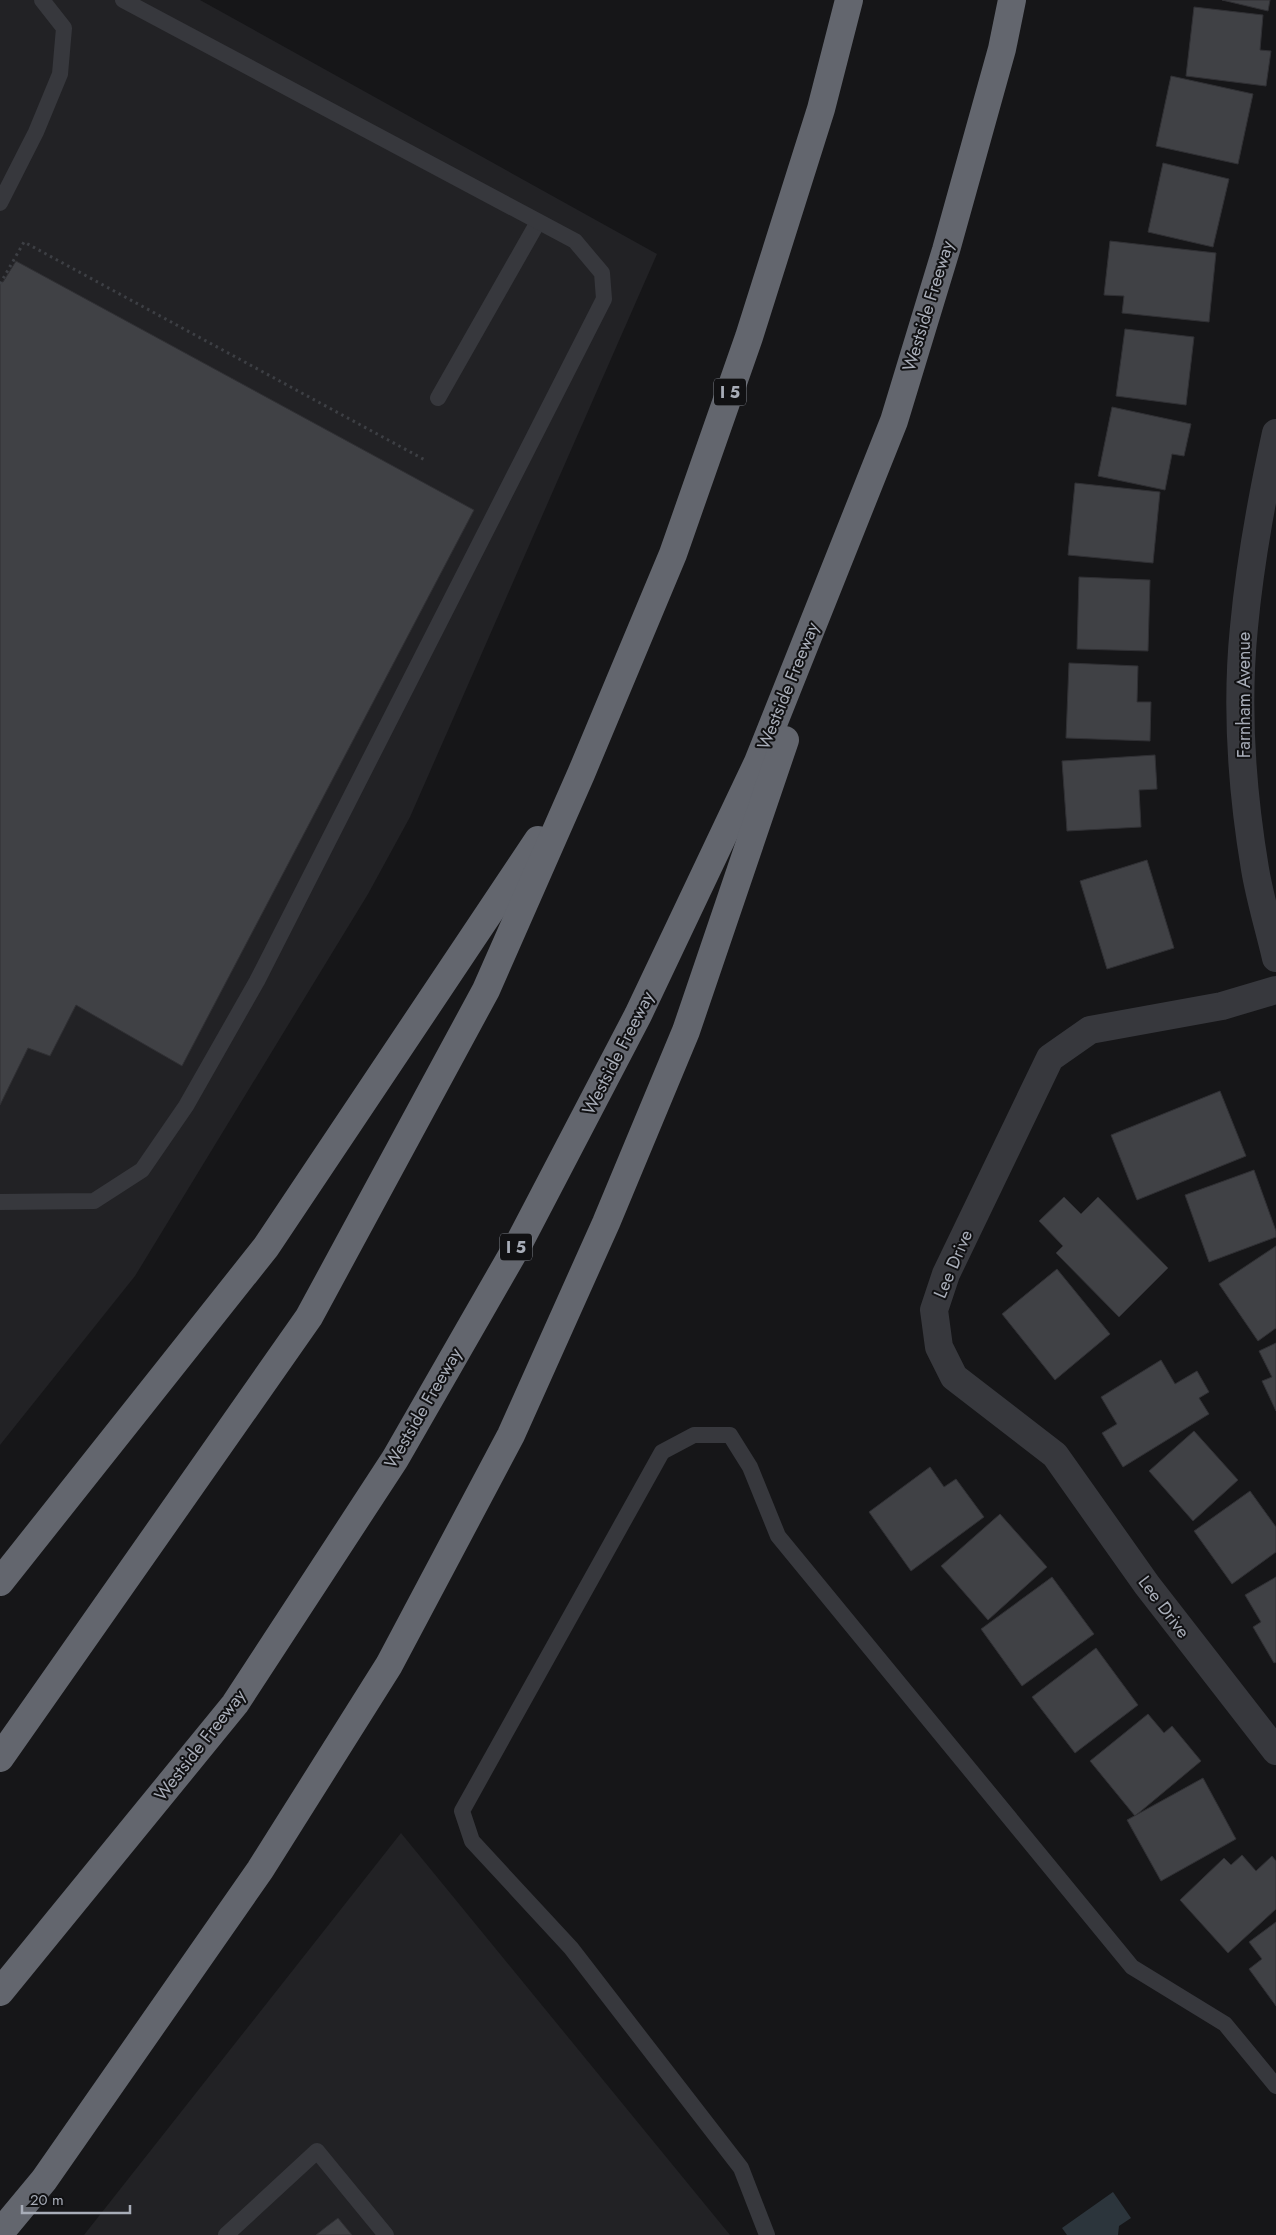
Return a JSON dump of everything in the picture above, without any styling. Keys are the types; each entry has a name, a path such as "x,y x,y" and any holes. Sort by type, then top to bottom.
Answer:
{"highway":[{"name":"I 5","path":"0,1758 309,1317 486,990 581,774 673,554 749,338 820,109 849,0"},
{"name":"Westside Freeway","path":"0,1992 235,1704 395,1459 519,1243 638,1015 758,762 894,422 946,250 1002,49 1012,0"},
{"path":"0,2233 44,2180 260,1870 389,1665 511,1435 606,1223 686,1030 894,422"},
{"path":"0,1582 266,1247 581,774"}],"street":[{"name":"Farnham Avenue","path":"1276,433 1249,578 1243,629 1242,687 1246,804 1255,870 1276,958"},
{"name":"Lee Drive","path":"1276,990 1222,1006 1090,1030 1050,1058 946,1274 934,1310 939,1347 954,1377 1054,1455 1147,1584 1276,1751"}],"lane":[{"path":"0,203 36,132 60,74 64,28 42,0"},
{"path":"0,1202 94,1201 142,1170 186,1106 257,981 604,299 602,273 575,241 123,0"},
{"path":"438,398 538,222"},
{"path":"767,2235 741,2168 570,1948 472,1841 462,1811 662,1452 694,1435 730,1435 750,1467 778,1536 1132,1967 1225,2024 1276,2086"},
{"path":"226,2235 317,2151 386,2235"}],"path":[{"path":"0,284 24,242 425,460"}],"shaded area":[{"path":"0,0 200,0 657,254 410,817 368,894 135,1276 0,1445"},
{"path":"401,1833 730,2235 84,2235"},
{"path":"1113,2192 1131,2218 1119,2226 1118,2235 1067,2235 1062,2228"}],"building":[{"path":"1222,0 1270,0 1268,11"},
{"path":"1194,7 1263,15 1260,50 1271,51 1266,86 1186,76"},
{"path":"1171,76 1253,94 1238,164 1156,146"},
{"path":"1163,163 1229,179 1213,247 1148,232"},
{"path":"1110,241 1216,253 1209,322 1122,313 1124,296 1104,295"},
{"path":"16,261 474,510 182,1066 76,1005 50,1056 28,1048 0,1105 0,282 3,282"},
{"path":"1125,329 1194,337 1186,405 1116,396"},
{"path":"1112,407 1191,424 1184,456 1172,454 1165,490 1098,476"},
{"path":"1075,483 1160,492 1153,563 1068,555"},
{"path":"1079,577 1150,580 1148,651 1077,649"},
{"path":"1069,663 1138,666 1137,702 1151,702 1150,741 1066,738"},
{"path":"1155,755 1157,789 1139,790 1141,827 1067,831 1062,761"},
{"path":"1147,860 1174,948 1107,969 1080,881"},
{"path":"1220,1091 1246,1156 1137,1200 1111,1135"},
{"path":"1254,1170 1276,1231 1276,1237 1209,1262 1185,1195"},
{"path":"1064,1197 1081,1214 1098,1197 1168,1268 1119,1317 1056,1253 1063,1246 1039,1221"},
{"path":"1276,1246 1276,1328 1258,1341 1219,1284"},
{"path":"1057,1269 1110,1334 1055,1380 1002,1314"},
{"path":"1276,1343 1276,1411 1262,1381 1272,1377 1259,1351"},
{"path":"1161,1360 1175,1384 1197,1371 1209,1392 1199,1398 1209,1414 1123,1467 1102,1433 1117,1424 1101,1397"},
{"path":"1194,1431 1238,1480 1193,1521 1149,1471"},
{"path":"930,1467 944,1487 956,1479 984,1517 911,1571 869,1512"},
{"path":"1250,1491 1276,1527 1276,1552 1232,1584 1194,1531"},
{"path":"1000,1514 1047,1567 988,1620 941,1566"},
{"path":"1052,1577 1094,1634 1022,1686 981,1629"},
{"path":"1276,1577 1276,1662 1274,1663 1253,1627 1261,1622 1245,1595"},
{"path":"1096,1648 1138,1705 1075,1753 1032,1697"},
{"path":"1148,1714 1164,1733 1172,1726 1201,1761 1135,1816 1090,1761"},
{"path":"1203,1778 1236,1839 1161,1881 1127,1820"},
{"path":"1242,1855 1256,1871 1272,1856 1276,1861 1276,1909 1228,1953 1180,1900 1224,1858 1231,1865"},
{"path":"1276,1922 1276,2006 1249,1969 1262,1959 1249,1942"},
{"path":"338,2218 352,2235 316,2235 326,2227"}]}
